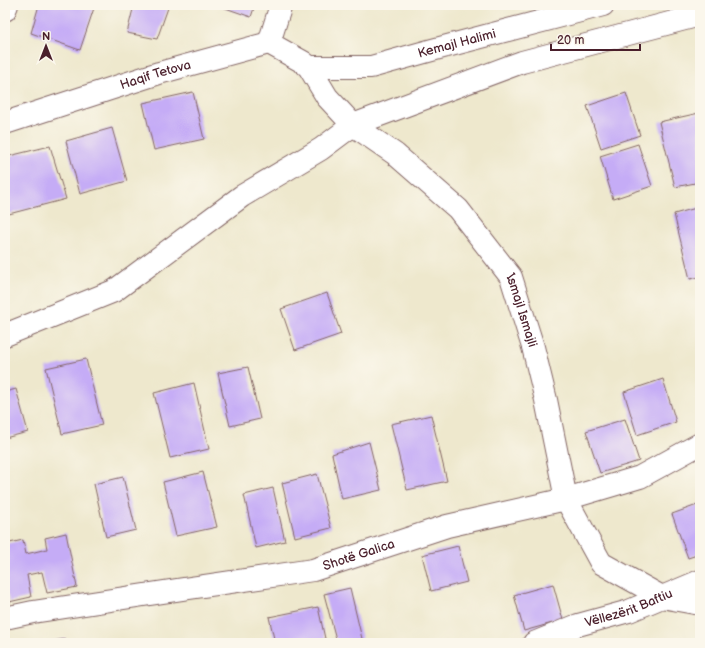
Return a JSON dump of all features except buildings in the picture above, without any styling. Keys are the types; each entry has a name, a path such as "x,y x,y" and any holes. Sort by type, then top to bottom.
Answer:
{"street":[{"path":"5,10 7,5"},
{"path":"269,43 281,5"},
{"name":"Kemajl Halimi","path":"309,67 371,67 603,5"},
{"path":"5,335 114,291 242,196 322,149 353,125 522,62 700,15"},
{"name":"Ismajl Ismajli","path":"269,43 303,62 309,67 327,97 353,125 395,154 458,209 511,277 533,347 546,400 566,498 601,564 662,597 700,604"},
{"name":"Haqif Tetova","path":"5,123 159,73 269,43"},
{"name":"Shotë Galica","path":"5,618 57,608 314,570 447,526 566,498 640,477 700,444"},
{"name":"Vëllezërit Baftiu","path":"534,643 578,625 629,611 700,581"}]}
